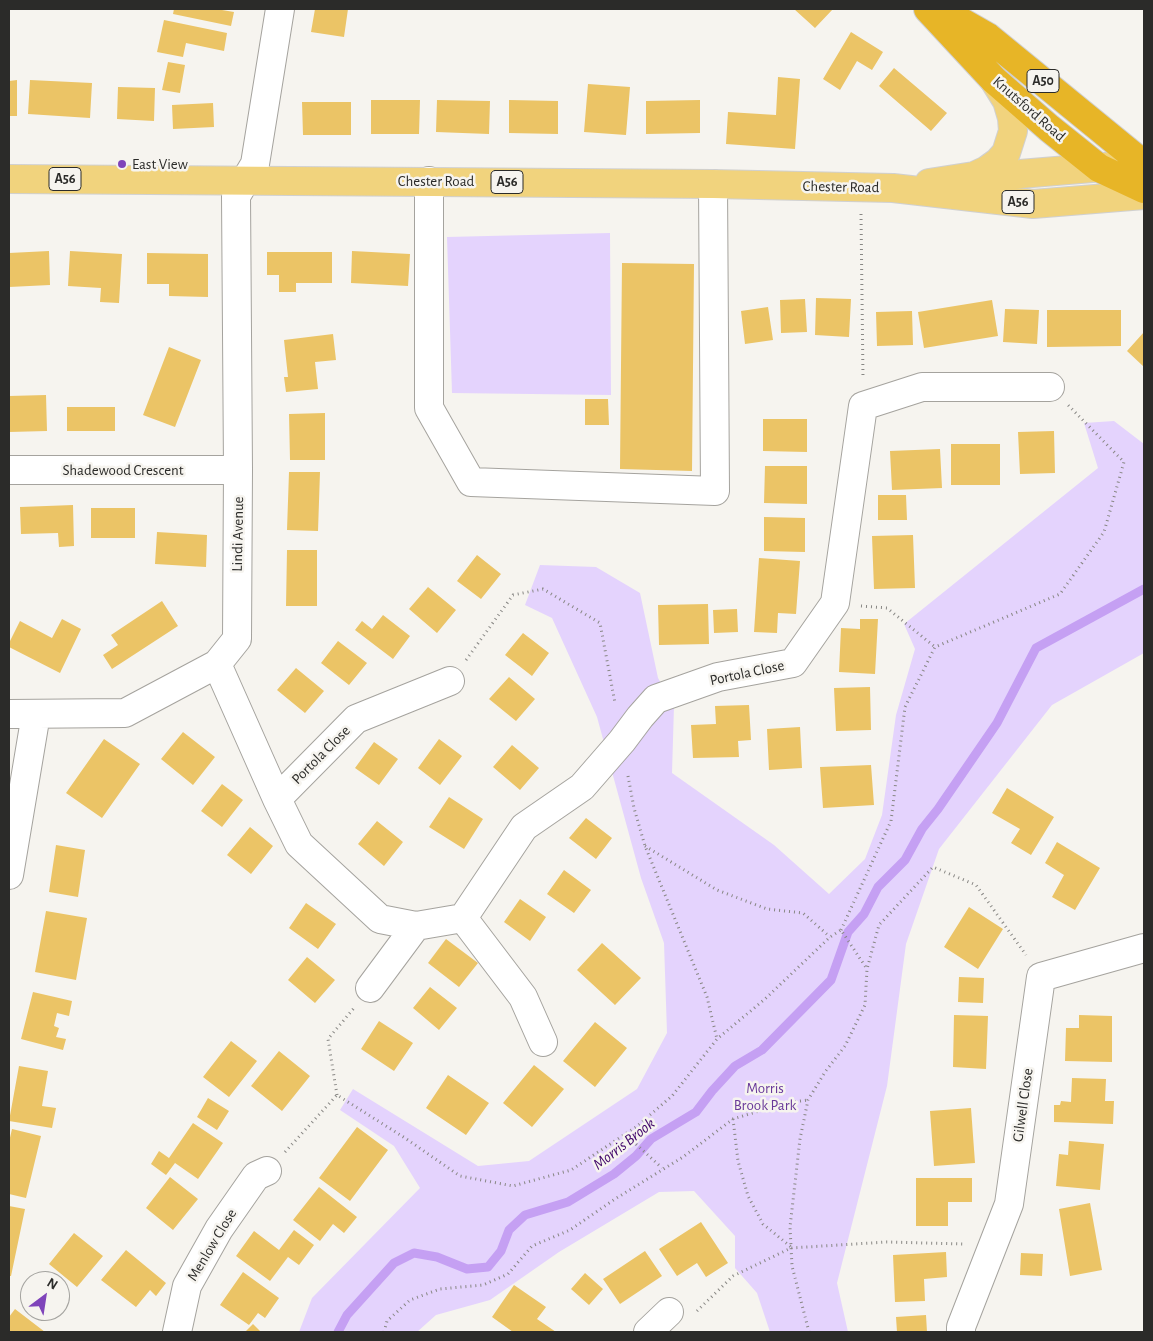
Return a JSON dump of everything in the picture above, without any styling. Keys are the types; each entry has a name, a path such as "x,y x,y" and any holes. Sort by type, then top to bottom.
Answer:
{"highway":[{"name":"Knutsford Road","path":"928,9 994,80 1099,168 1144,189"},
{"name":"Knutsford Road","path":"938,9 988,37 1143,164"}],"main road":[{"name":"A56","path":"974,176 987,170 1006,153 1013,131 1012,118 1007,101 994,80"},
{"name":"A56","path":"1099,168 1143,164"},
{"name":"Chester Road","path":"892,188 974,176 1099,168"},
{"name":"Chester Road","path":"9,179 429,181 892,188 1033,204 1144,195"}],"street":[{"path":"245,180 255,164 280,9"},
{"name":"Lindi Avenue","path":"9,714 125,713 217,664 237,639 236,196 245,180"},
{"path":"429,181 429,408 472,482 715,491 713,184"},
{"path":"863,406 922,387 1050,387"},
{"name":"Portola Close","path":"217,664 299,844 380,919 416,926 463,918 524,826 582,787 656,699 718,677 793,664 835,603 863,406"},
{"name":"Shadewood Crescent","path":"9,470 238,470"},
{"name":"Portola Close","path":"277,799 356,719 450,681"},
{"path":"9,875 36,714"},
{"path":"463,918 523,997 543,1042"},
{"path":"370,988 416,926"},
{"path":"1041,977 1144,948"},
{"name":"Gilwell Close","path":"961,1332 961,1327 1009,1204 1041,977"},
{"name":"Menlow Close","path":"177,1332 187,1286 214,1237 256,1176 267,1171"},
{"path":"648,1332 669,1312"}],"path":[{"path":"861,188 863,406"},
{"path":"370,988 328,1039 337,1095 460,1176 513,1186 571,1170 636,1127 672,1096 717,1039 765,999 830,937 841,930 891,821 905,707 934,647 1060,594 1104,532 1124,462 1050,387"},
{"path":"835,603 887,608 934,647"},
{"path":"645,846 716,890 767,909 803,913 830,937"},
{"path":"809,1332 792,1266 790,1227 800,1139 808,1100 844,1046 865,1005 867,969 879,925 933,867 976,884 1041,977"},
{"path":"841,930 867,969"},
{"path":"267,1171 337,1095"},
{"path":"384,1332 387,1320 410,1300 440,1289 483,1285 508,1274 532,1246 570,1230 662,1168 683,1157 733,1119 785,1103 808,1100"},
{"path":"733,1119 738,1161 748,1196 763,1224 791,1248"},
{"path":"625,1134 662,1168"},
{"path":"697,1311 732,1276 791,1248 887,1242 994,1245"}],"green space":[{"path":"610,233 611,395 452,393 447,237"},
{"name":"Morris Brook Park","path":"1114,421 1144,444 1144,653 1052,705 939,849 906,944 887,1086 837,1283 848,1332 770,1332 757,1293 735,1268 735,1236 694,1191 659,1192 559,1252 490,1300 436,1315 417,1332 299,1332 312,1298 420,1188 394,1146 340,1110 353,1089 478,1166 529,1161 637,1089 667,1033 664,943 641,878 597,717 552,618 525,605 540,565 596,567 640,593 658,678 674,706 672,773 774,845 829,894 865,859 882,815 896,715 915,649 904,624 1098,468 1084,423"}],"building":[{"path":"174,9 216,9 234,12 231,26 173,14"},
{"path":"315,9 348,9 344,37 311,32"},
{"path":"794,9 833,9 815,28"},
{"path":"164,20 227,33 224,51 186,43 183,57 157,52"},
{"path":"851,32 883,52 872,70 857,61 840,90 823,79"},
{"path":"168,62 185,65 180,93 162,90"},
{"path":"894,68 947,113 931,131 879,86"},
{"path":"778,77 800,79 795,149 726,144 728,112 776,115"},
{"path":"17,80 17,116 9,116 9,81"},
{"path":"30,80 92,83 90,118 28,114"},
{"path":"588,84 630,87 626,135 584,132"},
{"path":"118,87 155,88 154,121 117,119"},
{"path":"371,100 420,100 419,134 371,134"},
{"path":"437,100 490,101 489,134 436,132"},
{"path":"509,100 558,101 558,134 509,133"},
{"path":"700,100 700,133 646,134 646,101"},
{"path":"302,102 351,102 351,135 303,135"},
{"path":"213,103 214,127 173,129 172,105"},
{"path":"49,251 50,285 9,287 9,253"},
{"path":"70,251 122,254 119,303 100,302 101,288 68,286"},
{"path":"352,251 410,254 408,286 351,283"},
{"path":"267,252 332,252 332,283 296,283 296,292 279,292 279,275 267,275"},
{"path":"147,253 208,254 208,297 169,296 169,284 147,284"},
{"path":"622,263 694,264 692,471 620,469"},
{"path":"816,298 851,299 849,337 815,335"},
{"path":"805,299 807,332 781,333 780,300"},
{"path":"992,300 998,336 924,348 918,312"},
{"path":"768,307 773,340 745,344 741,311"},
{"path":"1005,309 1039,310 1037,344 1003,342"},
{"path":"1047,310 1121,310 1121,346 1047,347"},
{"path":"912,311 913,345 877,346 876,312"},
{"path":"1144,332 1144,367 1127,351"},
{"path":"333,334 336,360 315,362 318,389 286,392 284,377 288,377 284,340"},
{"path":"169,347 201,360 175,427 143,415"},
{"path":"46,395 47,431 9,432 9,396"},
{"path":"585,399 608,399 609,425 585,425"},
{"path":"67,407 115,407 115,431 67,431"},
{"path":"325,413 325,460 290,460 289,414"},
{"path":"763,419 807,419 807,452 763,451"},
{"path":"1054,431 1055,473 1020,474 1018,432"},
{"path":"951,444 1000,444 1000,485 951,485"},
{"path":"940,449 942,488 892,490 890,451"},
{"path":"765,466 807,466 807,504 764,503"},
{"path":"289,472 320,472 318,531 287,530"},
{"path":"878,495 906,495 907,520 878,520"},
{"path":"73,505 74,546 59,547 58,533 21,534 20,507"},
{"path":"91,508 135,508 135,538 91,538"},
{"path":"764,517 805,518 805,552 764,551"},
{"path":"157,532 207,535 206,567 155,564"},
{"path":"913,535 915,588 874,589 872,536"},
{"path":"287,550 317,550 317,606 286,606"},
{"path":"477,555 501,574 481,599 457,581"},
{"path":"759,558 800,561 796,614 778,613 777,633 754,632"},
{"path":"428,587 456,610 437,633 409,609"},
{"path":"162,601 178,626 112,669 103,655 118,645 111,635"},
{"path":"708,604 709,644 659,645 658,605"},
{"path":"737,609 738,632 714,633 713,610"},
{"path":"383,615 410,636 393,659 355,630 362,621 372,629"},
{"path":"62,619 81,629 60,673 9,647 9,643 20,621 52,638"},
{"path":"860,619 878,619 875,674 839,672 841,628 860,629"},
{"path":"523,633 549,653 532,676 505,655"},
{"path":"338,641 367,663 349,685 321,663"},
{"path":"296,668 324,691 305,713 277,690"},
{"path":"509,677 535,699 516,721 489,699"},
{"path":"870,687 871,730 836,731 834,688"},
{"path":"749,705 751,740 738,741 739,757 693,758 691,725 716,724 715,706"},
{"path":"800,727 802,768 769,770 767,729"},
{"path":"183,732 215,757 193,785 161,759"},
{"path":"104,739 140,764 102,818 66,793"},
{"path":"439,739 462,756 440,785 418,768"},
{"path":"374,742 398,759 379,785 355,768"},
{"path":"512,745 539,768 520,790 493,767"},
{"path":"871,765 874,805 823,808 820,767"},
{"path":"222,784 243,800 222,827 201,811"},
{"path":"1007,788 1054,817 1031,855 1011,843 1020,829 992,813"},
{"path":"449,797 483,819 464,849 429,827"},
{"path":"586,818 612,838 596,859 569,838"},
{"path":"377,821 403,842 384,866 358,844"},
{"path":"250,827 273,846 251,874 227,855"},
{"path":"1057,842 1100,868 1075,910 1052,897 1064,875 1045,863"},
{"path":"56,845 85,850 78,897 49,892"},
{"path":"564,870 591,890 574,913 547,894"},
{"path":"520,899 546,917 530,941 504,922"},
{"path":"306,903 336,924 318,949 289,928"},
{"path":"969,907 1003,929 978,969 944,947"},
{"path":"46,911 87,918 76,980 35,972"},
{"path":"446,939 478,963 459,987 428,963"},
{"path":"602,943 641,978 615,1005 577,970"},
{"path":"307,957 335,980 315,1003 288,980"},
{"path":"959,977 984,978 983,1003 958,1002"},
{"path":"430,987 457,1008 439,1030 413,1008"},
{"path":"33,992 72,1001 69,1016 57,1013 54,1026 59,1028 56,1037 66,1039 63,1050 21,1039"},
{"path":"954,1015 988,1016 986,1069 953,1067"},
{"path":"1079,1015 1112,1016 1112,1062 1065,1061 1066,1028 1079,1028"},
{"path":"379,1021 413,1043 394,1071 361,1049"},
{"path":"595,1022 627,1048 595,1087 563,1061"},
{"path":"231,1041 257,1061 229,1097 203,1077"},
{"path":"279,1051 310,1076 282,1111 251,1086"},
{"path":"534,1065 564,1089 532,1127 503,1103"},
{"path":"19,1066 48,1071 42,1106 56,1108 52,1128 9,1121"},
{"path":"448,1075 489,1103 466,1135 426,1108"},
{"path":"1072,1078 1106,1079 1105,1101 1114,1101 1113,1124 1054,1122 1054,1105 1060,1105 1061,1101 1071,1102"},
{"path":"208,1098 229,1111 217,1130 197,1117"},
{"path":"971,1108 975,1163 934,1166 930,1111"},
{"path":"193,1123 223,1143 198,1179 175,1163 166,1175 151,1164 159,1151 169,1158"},
{"path":"357,1127 388,1150 350,1201 319,1178"},
{"path":"12,1129 41,1136 26,1198 9,1194 9,1142"},
{"path":"1069,1141 1104,1144 1100,1190 1056,1186 1059,1154 1068,1155"},
{"path":"170,1177 198,1199 173,1230 146,1208"},
{"path":"916,1178 972,1178 972,1202 948,1202 948,1226 916,1226"},
{"path":"319,1187 357,1217 344,1233 333,1224 320,1241 293,1220"},
{"path":"1090,1203 1102,1270 1070,1276 1059,1209"},
{"path":"9,1206 25,1209 11,1276 9,1276"},
{"path":"701,1222 728,1263 706,1277 697,1263 677,1276 659,1249"},
{"path":"294,1230 314,1245 299,1265 288,1257 270,1281 236,1256 254,1231 279,1250"},
{"path":"74,1233 103,1256 77,1287 70,1281 70,1271 58,1271 49,1264"},
{"path":"126,1250 166,1283 156,1296 150,1290 136,1307 101,1280"},
{"path":"645,1251 662,1276 620,1304 603,1279"},
{"path":"946,1252 947,1277 924,1279 925,1301 895,1302 893,1255"},
{"path":"1021,1253 1043,1254 1042,1276 1020,1275"},
{"path":"243,1272 279,1298 265,1318 258,1313 249,1325 220,1305"},
{"path":"585,1273 603,1289 589,1305 571,1289"},
{"path":"514,1285 546,1307 537,1319 556,1332 513,1332 492,1317"},
{"path":"15,1309 20,1313 20,1321 31,1321 45,1332 9,1332 9,1317"},
{"path":"926,1315 927,1332 897,1332 896,1317"},
{"path":"253,1324 261,1332 245,1332"}],"waterway":[{"name":"Morris Brook","path":"338,1332 347,1315 394,1263 414,1253 437,1257 467,1269 488,1267 501,1251 509,1230 525,1215 568,1202 614,1174 636,1156 651,1139 696,1112 735,1066 762,1050 831,980 848,932 864,914 878,887 905,860 922,829 938,809 997,723 1036,648 1144,589"}],"place":[{"name":"East View","path":"122,164"}]}
